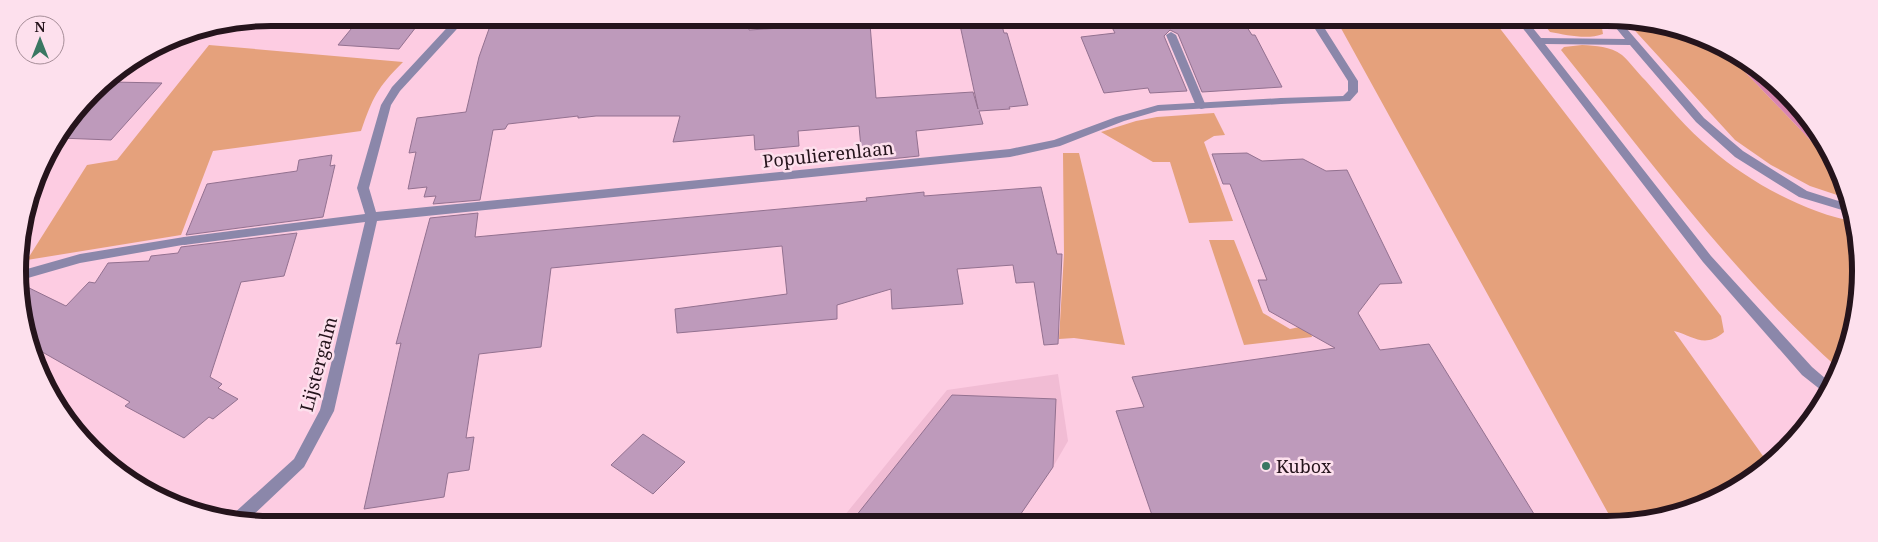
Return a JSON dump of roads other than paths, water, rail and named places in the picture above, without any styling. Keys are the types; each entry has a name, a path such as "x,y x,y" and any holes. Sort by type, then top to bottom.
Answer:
{"street":[{"path":"26,274 40,268 184,241 372,217 363,188 386,105 401,83 454,26"},
{"name":"Populierenlaan","path":"372,217 1010,154 1056,143 1120,119 1158,108 1346,99 1353,92 1353,80 1319,26"},
{"path":"1526,26 1707,260 1807,371 1824,385"},
{"path":"1620,27 1700,120 1739,154 1803,194 1843,206"},
{"path":"1171,35 1201,106"},
{"path":"1537,41 1632,42"},
{"name":"Lijstergalm","path":"243,514 299,464 327,411 372,217"}],"place":[{"name":"Kubox","path":"1266,466"}]}
